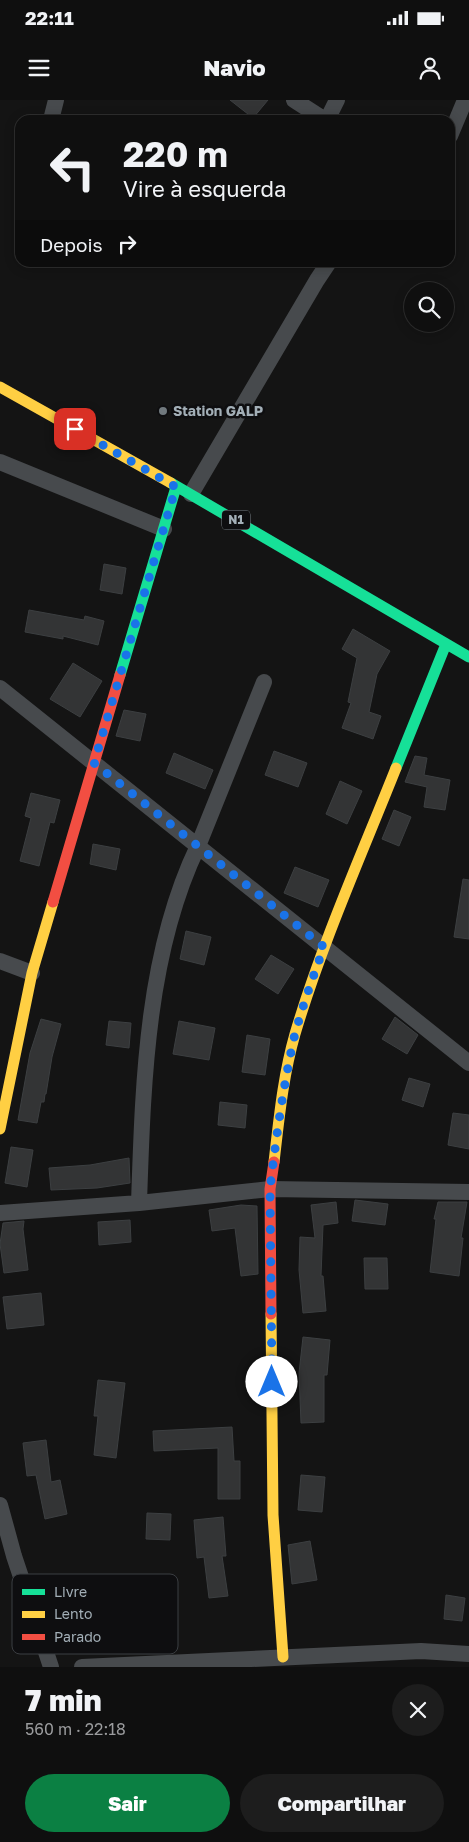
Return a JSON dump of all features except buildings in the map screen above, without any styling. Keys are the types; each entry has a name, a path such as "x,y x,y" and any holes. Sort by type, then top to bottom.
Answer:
{"street":[{"path":"52,115 56,100"},
{"path":"294,100 318,115"},
{"path":"329,115 337,100"},
{"path":"455,124 465,100"},
{"path":"0,1129 2,1104 32,973 164,529 184,490 325,267"},
{"name":"N1","path":"0,387 184,490 469,657"},
{"path":"0,462 164,529"},
{"path":"283,1656 273,1515 270,1189 284,1089 295,1036 324,947 446,644"},
{"path":"139,1203 143,1096 161,958 173,906 185,872 198,846 264,682"},
{"path":"0,688 469,1063"},
{"path":"0,961 32,973"},
{"path":"0,1213 139,1203 270,1189 469,1192"},
{"path":"0,1505 20,1574"},
{"path":"82,1667 283,1656 421,1651 469,1654"},
{"path":"47,1654 51,1667"}],"traffic: fast":[{"path":"171,483 469,657"},
{"path":"120,675 176,487"},
{"path":"396,768 446,644"}],"traffic: slow":[{"path":"0,387 171,483"},
{"path":"274,1162 284,1082 295,1034 317,966 396,768"},
{"path":"0,1129 32,973 53,902"},
{"path":"271,1314 273,1515 283,1657"}],"traffic: jam":[{"path":"53,902 120,675"},
{"path":"271,1314 270,1189 274,1162"}],"place":[{"name":"Station GALP","path":"163,411"}],"route":[{"path":"75,429 176,487 94,763 324,947 295,1036 284,1089 273,1163 270,1189 272,1382"}]}
